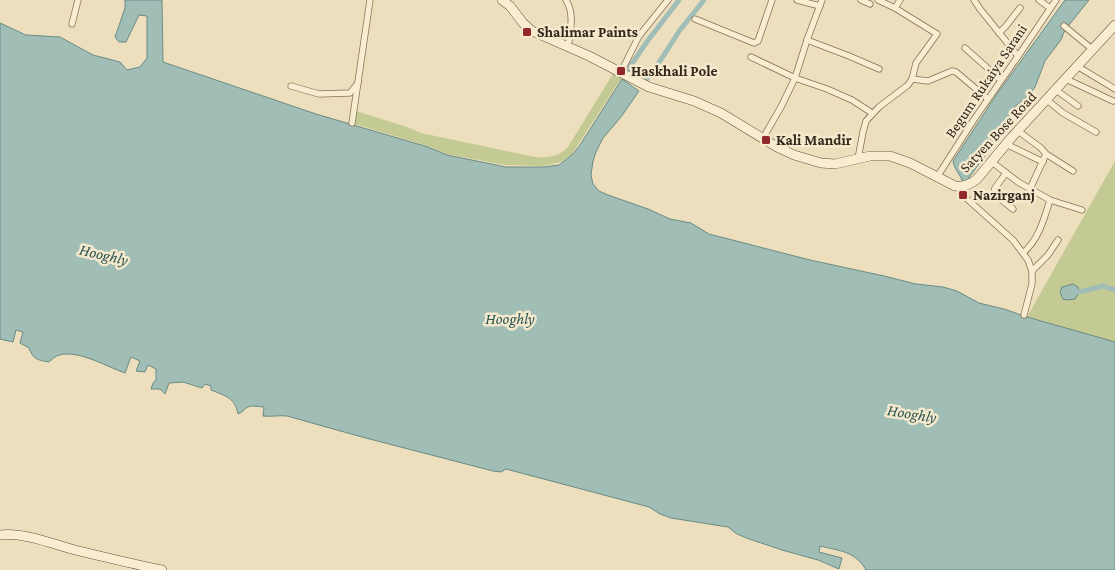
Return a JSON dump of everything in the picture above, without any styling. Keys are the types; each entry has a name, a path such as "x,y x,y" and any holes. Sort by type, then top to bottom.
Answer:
{"main road":[{"name":"Satyen Bose Road","path":"502,0 510,6 532,31 589,56 649,87 701,104 794,155 821,163 840,164 870,156 890,156 910,163 960,187 971,183 983,172 1092,49 1113,30"},
{"path":"0,535 6,534 33,538 141,568 162,570"}],"street":[{"path":"72,24 78,0"},
{"path":"352,123 370,0"},
{"path":"566,0 571,20 568,47"},
{"path":"623,73 640,36 668,0"},
{"path":"695,19 754,43 758,41 772,0"},
{"path":"763,138 781,108 795,78 821,3 797,0"},
{"path":"861,0 870,4"},
{"path":"858,159 866,121 872,113 908,85 912,79 916,63 937,34 895,8 878,0"},
{"path":"895,8 900,0"},
{"path":"975,0 980,9 1018,56"},
{"path":"1039,0 1050,8"},
{"name":"Begum Rukaiya Sarani","path":"937,177 1056,0"},
{"path":"999,33 1020,8"},
{"path":"1064,26 1092,49"},
{"path":"807,40 879,69"},
{"path":"965,48 1001,80"},
{"path":"752,58 795,78 827,88 852,100 872,113"},
{"path":"1077,66 1115,89"},
{"path":"912,79 928,81 956,72 988,99"},
{"path":"1066,79 1113,101"},
{"path":"291,86 319,94 350,93 358,83"},
{"path":"1056,90 1078,106"},
{"path":"1047,100 1063,113 1096,132"},
{"path":"1018,131 1046,154 1073,171"},
{"path":"1006,144 1043,162"},
{"path":"1030,189 1046,154"},
{"path":"992,162 1018,182 1050,200 1082,210"},
{"path":"1006,173 994,192 1013,210"},
{"path":"960,187 966,198 1013,240 1030,264 1032,284 1024,315"},
{"path":"1023,253 1033,243 1041,227 1050,200"},
{"path":"1032,272 1048,255 1058,240"}],"green space":[{"path":"614,72 622,77 572,154 561,162 543,166 505,165 446,154 431,147 355,124 356,111 421,133 535,157 553,156 561,153 568,147"},
{"path":"1115,161 1115,342 1027,317"}],"water":[{"name":"Hooghly","path":"125,0 162,0 163,62 316,114 428,147 447,155 506,167 559,165 573,154 580,145 622,79 639,91 621,117 603,138 596,152 591,175 593,184 599,191 670,219 691,223 709,234 810,260 916,284 943,287 957,291 979,303 1115,342 1115,570 866,570 852,555 820,546 819,552 842,558 839,569 818,560 749,539 737,534 728,527 671,518 649,507 506,469 501,472 493,471 287,416 263,416 264,407 250,406 238,414 232,401 211,390 211,386 205,384 202,388 183,382 169,383 165,394 160,389 151,389 156,380 156,369 148,365 145,372 136,371 140,361 131,357 125,373 73,354 59,355 49,362 38,360 32,355 29,348 20,343 23,332 16,330 13,342 0,339 0,23 26,35 60,37 93,55 120,62 127,70 140,67 147,58 147,16 139,15 126,42 119,42 115,37 125,8"},
{"path":"1065,0 1089,0 1069,25 1045,61 1035,87 1029,95 1012,109 1008,122 1000,127 995,138 997,141 992,142 991,147 966,182 963,183 953,161 997,94"},
{"path":"1073,284 1078,287 1079,292 1075,299 1063,299 1060,292 1062,287"}],"waterway":[{"path":"632,75 627,71 679,0"},
{"path":"643,84 680,30 704,0"},
{"path":"1079,292 1103,286 1115,290"}],"place":[{"name":"Shalimar Paints","path":"527,32"},
{"name":"Haskhali Pole","path":"621,71"},
{"name":"Kali Mandir","path":"766,140"},
{"name":"Nazirganj","path":"963,195"}]}
